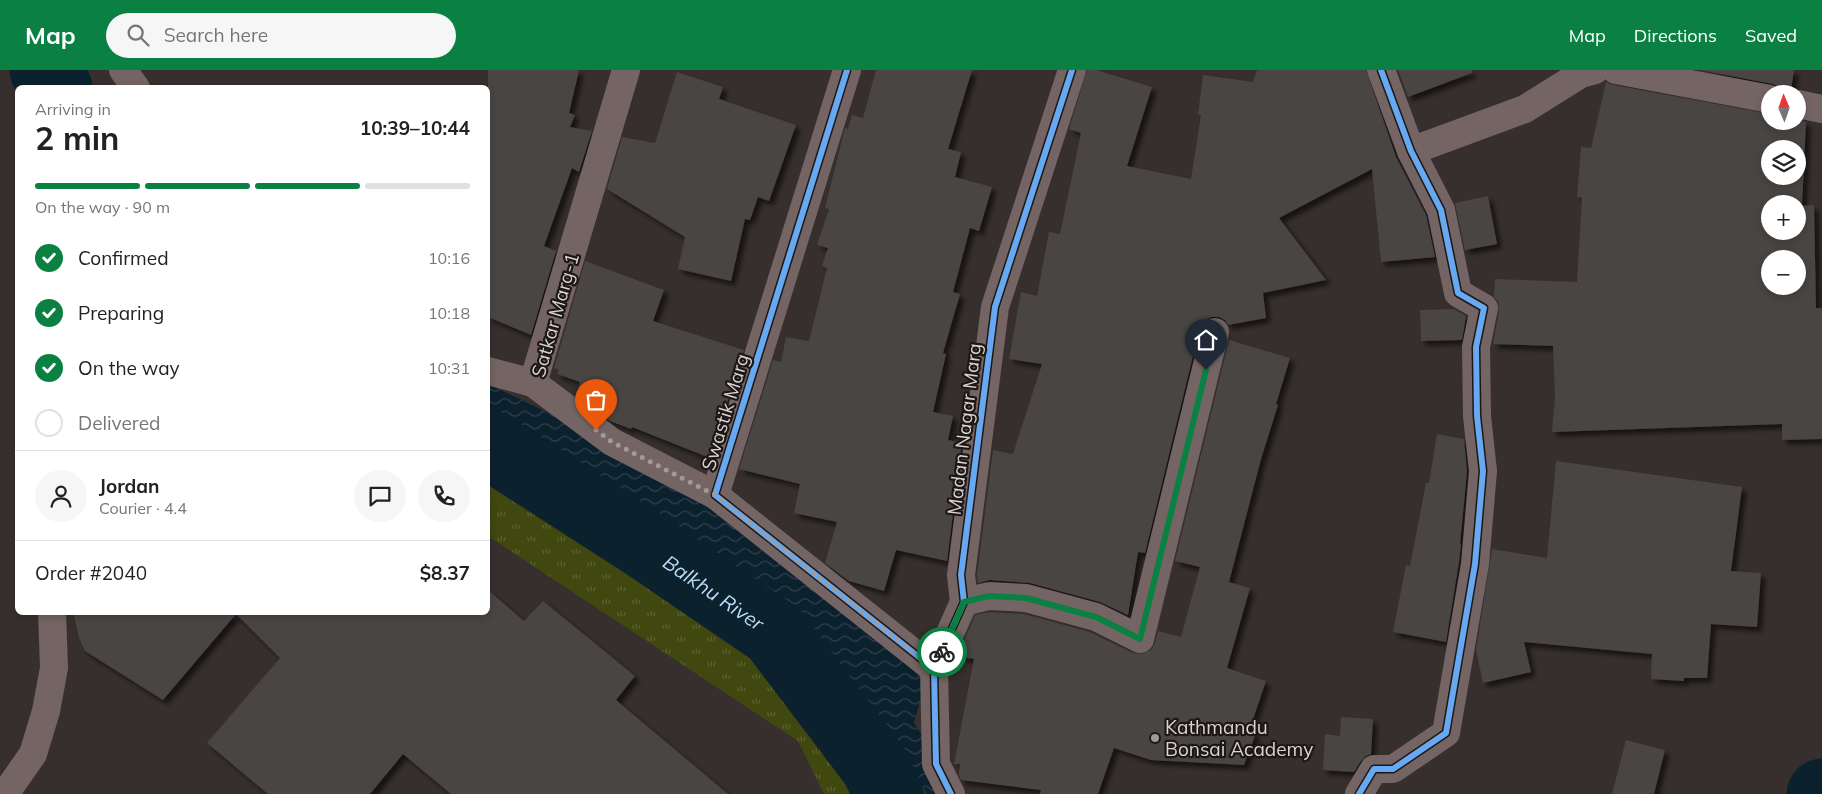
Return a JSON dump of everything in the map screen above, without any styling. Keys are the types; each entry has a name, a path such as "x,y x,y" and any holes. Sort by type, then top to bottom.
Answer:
{"street":[{"path":"123,70 134,85"},
{"name":"Satkar Marg-1","path":"626,70 533,383 612,442 715,495"},
{"name":"Swastik Marg","path":"847,70 715,495 934,669"},
{"name":"Madan Nagar Marg","path":"964,602 961,575 995,307 1072,70"},
{"path":"1359,794 1374,769 1393,769 1446,733 1475,564 1483,471 1477,416 1476,347 1484,308 1458,293 1441,210 1411,151 1381,70"},
{"path":"1411,151 1525,109 1581,74 1595,70"},
{"path":"1616,70 1761,97"},
{"path":"1806,106 1822,109"},
{"path":"951,794 936,758 934,669 964,602 989,596 1026,598 1096,617 1140,639 1215,332"},
{"path":"490,372 533,383"},
{"path":"5,794 9,791 33,754 46,712 54,668 52,615"}],"green space":[{"path":"490,433 674,555 792,642 837,702 901,770 916,794 824,794 798,741 490,537"}],"water":[{"name":"Balkhu River","path":"490,385 572,424 740,527 894,648 925,683 914,723 959,794 927,794 914,771 850,702 805,643 687,556 589,489 490,425"}],"building":[{"path":"488,70 579,70 569,113 575,115 570,127 592,131 579,172 572,168 544,246 556,251 531,335 490,318 490,85 488,85"},
{"path":"876,70 972,70 948,149 961,152 955,177 992,187 979,231 970,228 953,292 960,294 943,353 946,354 933,412 953,416 948,440 962,443 947,561 896,550 884,591 849,581 825,563 837,522 794,513 800,484 739,469 773,360 781,362 786,337 809,341 827,268 822,266 828,248 817,245 829,209 825,208 845,128 848,129 852,115 863,118"},
{"path":"1087,70 1096,70 1152,87 1127,166 1191,179 1201,115 1198,115 1203,75 1253,82 1257,70 1366,70 1396,157 1426,215 1435,257 1381,262 1372,169 1279,218 1326,280 1263,293 1266,318 1228,325 1225,320 1219,317 1211,317 1204,321 1198,330 1145,553 1138,552 1128,615 1100,602 1030,583 990,580 978,583 977,575 993,450 1013,454 1042,364 1009,359 1021,292 1037,296 1049,232 1060,234 1081,133 1069,129"},
{"path":"1398,70 1472,70 1472,73 1408,97"},
{"path":"1700,70 1794,70 1792,85 1773,84"},
{"path":"677,72 723,87 719,99 796,125 769,201 758,197 750,220 745,219 731,281 678,269 685,237 607,189 622,137 655,143"},
{"path":"1606,82 1613,85 1761,112 1761,130 1806,130 1805,140 1761,140 1761,185 1803,185 1803,195 1761,195 1761,240 1806,240 1806,206 1814,205 1816,308 1822,308 1822,439 1782,440 1782,424 1552,432 1555,397 1553,346 1493,344 1499,311 1498,302 1494,297 1495,279 1577,282 1582,198 1577,197 1581,147 1591,148"},
{"path":"1488,196 1497,244 1465,250 1455,203"},
{"path":"585,261 664,290 653,321 744,350 710,458 632,427 631,429 610,421 595,410 599,397 578,388 580,382 557,374 559,370 554,368"},
{"path":"1454,309 1466,316 1462,340 1421,341 1420,310"},
{"path":"1229,340 1290,358 1229,582 1250,588 1227,668 1266,681 1249,731 1256,733 1244,765 1151,760 1114,748 1098,794 1040,794 1041,790 961,780 959,775 960,764 954,764 974,659 961,657 963,643 975,615 990,612 1024,614 1090,632 1133,653 1142,654 1151,650 1158,631 1181,637 1200,567 1175,561"},
{"path":"1437,434 1464,439 1467,471 1459,562 1446,642 1393,632 1406,565 1410,566 1426,483 1429,483"},
{"path":"1556,461 1742,487 1731,571 1761,573 1757,627 1711,624 1707,678 1684,678 1684,681 1651,679 1652,654 1524,642 1531,672 1483,683 1476,650 1492,549 1547,558"},
{"path":"490,592 524,621 543,601 635,676 616,700 728,794 451,794 403,754 370,794 268,794 207,743 280,658 237,615 490,615"},
{"path":"74,615 235,615 163,700 85,651 79,638"},
{"path":"1341,717 1373,719 1371,754 1361,761 1354,772 1323,770 1325,734 1340,736"},
{"path":"1626,740 1665,750 1654,794 1612,794"}],"waterway":[{"name":"Balkhu River","path":"44,70 56,85"},
{"name":"Balkhu River","path":"490,445 645,545 774,633 874,765 889,794"}],"cycle path":[{"path":"847,70 715,495 934,669"},
{"path":"951,794 936,764 934,669 964,602 961,575 995,307 1072,70"},
{"path":"1359,794 1374,769 1393,769 1446,733 1475,564 1483,471 1477,416 1476,347 1484,308 1458,293 1441,210 1411,151 1381,70"}],"way so far":[{"path":"596,430 612,442 715,495 934,669 942,652"}],"place":[{"name":"Kathmandu Bonsai Academy","path":"1155,738"}],"route":[{"path":"942,652 964,602 989,596 1026,598 1096,617 1140,639 1206,370"}]}
